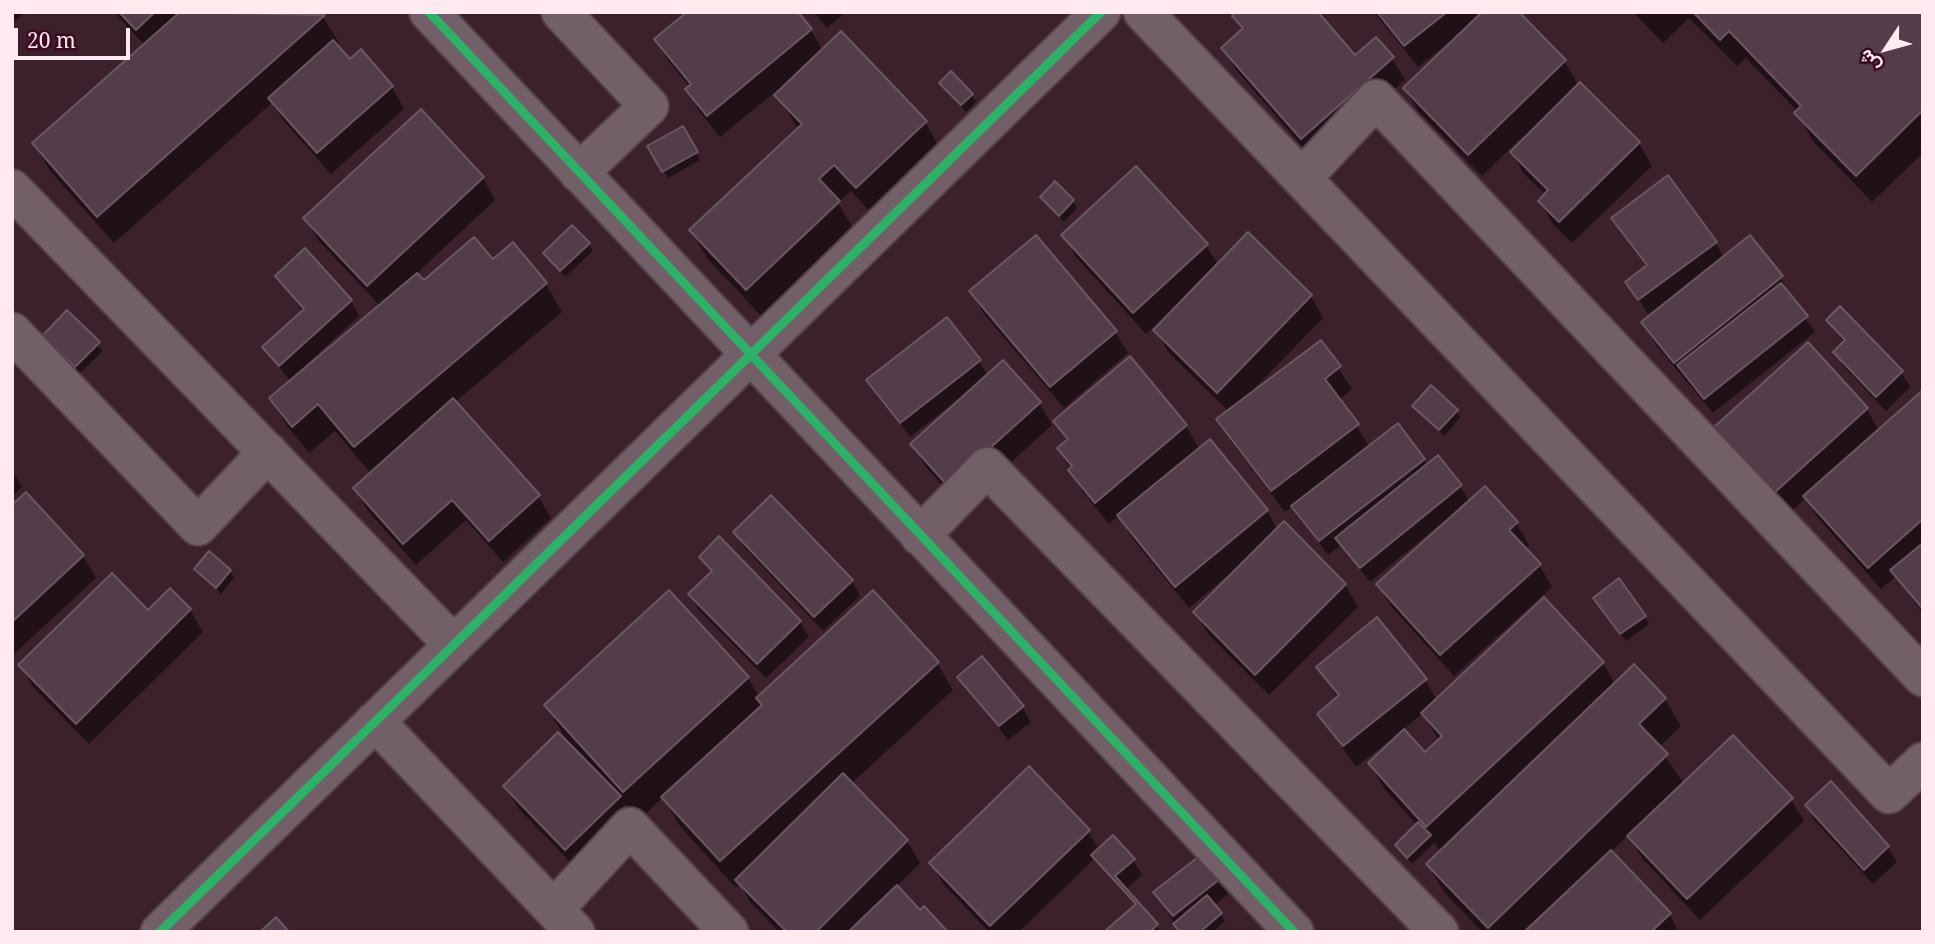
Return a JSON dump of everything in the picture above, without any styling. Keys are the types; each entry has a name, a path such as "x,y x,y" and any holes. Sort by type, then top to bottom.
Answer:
{"street":[{"path":"429,12 1294,932"},
{"path":"561,12 649,106 579,173"},
{"path":"160,932 1101,12"},
{"path":"1143,12 1889,794 1923,762"},
{"path":"1302,178 1376,99 1923,677"},
{"path":"12,189 454,645"},
{"path":"12,332 198,526 268,452"},
{"path":"920,536 987,467 1439,932"},
{"path":"375,721 564,920 630,827 729,932"}],"building":[{"path":"119,12 155,12 136,30"},
{"path":"180,12 325,15 97,217 32,143"},
{"path":"687,12 798,12 812,29 707,116 685,89 691,84 654,39"},
{"path":"1236,12 1318,12 1355,55 1376,37 1394,57 1301,139 1221,48 1243,28 1232,16"},
{"path":"1377,12 1447,12 1404,46"},
{"path":"1482,12 1519,12 1566,60 1468,155 1403,88"},
{"path":"1693,12 1923,12 1923,110 1856,176 1794,113 1801,106 1729,31 1720,40"},
{"path":"841,31 927,121 856,188 834,165 819,179 840,201 746,290 689,230 802,124 774,95"},
{"path":"333,40 350,59 361,49 393,86 317,153 268,98"},
{"path":"951,71 973,94 961,105 939,83"},
{"path":"1580,82 1640,142 1559,222 1538,201 1548,190 1510,152"},
{"path":"421,109 484,177 367,286 303,218"},
{"path":"683,126 698,152 662,172 647,146"},
{"path":"1136,166 1208,244 1133,313 1061,235"},
{"path":"1668,175 1717,242 1638,300 1625,282 1647,265 1611,218"},
{"path":"1055,181 1074,200 1059,216 1040,197"},
{"path":"572,225 590,243 560,271 543,253"},
{"path":"1248,232 1312,295 1217,393 1153,330"},
{"path":"1036,235 1117,331 1050,387 969,291"},
{"path":"1750,235 1783,276 1674,363 1641,322"},
{"path":"474,237 493,259 513,242 547,283 354,447 318,404 292,427 269,398 417,273 424,280"},
{"path":"305,248 352,300 279,366 262,347 304,309 275,276"},
{"path":"1781,283 1808,316 1704,399 1677,365"},
{"path":"1840,306 1903,371 1876,397 1833,352 1845,340 1826,320"},
{"path":"67,310 100,342 75,367 42,336"},
{"path":"947,317 981,360 900,423 866,380"},
{"path":"1321,340 1341,366 1325,379 1359,424 1271,491 1216,419"},
{"path":"1808,342 1868,408 1773,494 1713,428"},
{"path":"1130,356 1187,425 1095,503 1068,470 1072,466 1057,448 1068,439 1053,421"},
{"path":"1003,360 1041,402 948,486 910,444"},
{"path":"1431,385 1458,410 1439,430 1412,406"},
{"path":"1923,390 1923,519 1868,568 1803,496"},
{"path":"453,398 540,495 489,541 452,500 403,544 353,488"},
{"path":"1398,423 1425,459 1319,541 1291,506"},
{"path":"1210,439 1268,510 1175,587 1117,515"},
{"path":"1438,455 1462,485 1360,568 1335,538"},
{"path":"1485,486 1518,522 1509,530 1541,564 1440,655 1376,584"},
{"path":"26,492 84,555 12,622 12,505"},
{"path":"771,495 853,580 814,617 733,532"},
{"path":"1284,521 1346,584 1255,675 1193,612"},
{"path":"719,536 801,621 757,664 688,594 712,571 699,557"},
{"path":"1923,543 1923,609 1890,570"},
{"path":"209,551 231,570 216,588 194,569"},
{"path":"112,573 148,610 170,588 191,609 76,724 18,665"},
{"path":"1619,578 1646,616 1620,634 1593,598"},
{"path":"669,590 749,677 623,792 544,705"},
{"path":"873,590 939,662 720,861 661,797 762,705 756,698"},
{"path":"1544,597 1604,662 1426,827 1368,763 1404,729 1425,752 1442,736 1421,713"},
{"path":"1377,617 1427,679 1343,746 1317,714 1339,695 1316,667"},
{"path":"982,656 1024,706 999,726 957,677"},
{"path":"1634,664 1666,698 1639,724 1668,754 1488,928 1426,864"},
{"path":"558,732 621,796 565,850 503,786"},
{"path":"1733,735 1793,798 1687,899 1627,836"},
{"path":"1029,766 1090,830 990,926 929,863"},
{"path":"843,773 908,840 816,932 787,932 735,880"},
{"path":"1831,781 1889,846 1864,870 1805,805"},
{"path":"1418,822 1431,835 1407,858 1395,845"},
{"path":"1113,835 1135,859 1115,876 1158,924 1150,932 1105,931 1136,904 1091,855"},
{"path":"1611,850 1671,913 1651,932 1524,932"},
{"path":"1202,854 1221,878 1173,916 1153,892"},
{"path":"897,885 920,910 924,906 948,932 848,932"},
{"path":"1207,895 1222,913 1200,932 1180,932 1173,924"},
{"path":"276,917 289,932 260,932"}],"cycle path":[{"path":"429,12 1294,932"},
{"path":"160,932 1101,12"}]}
